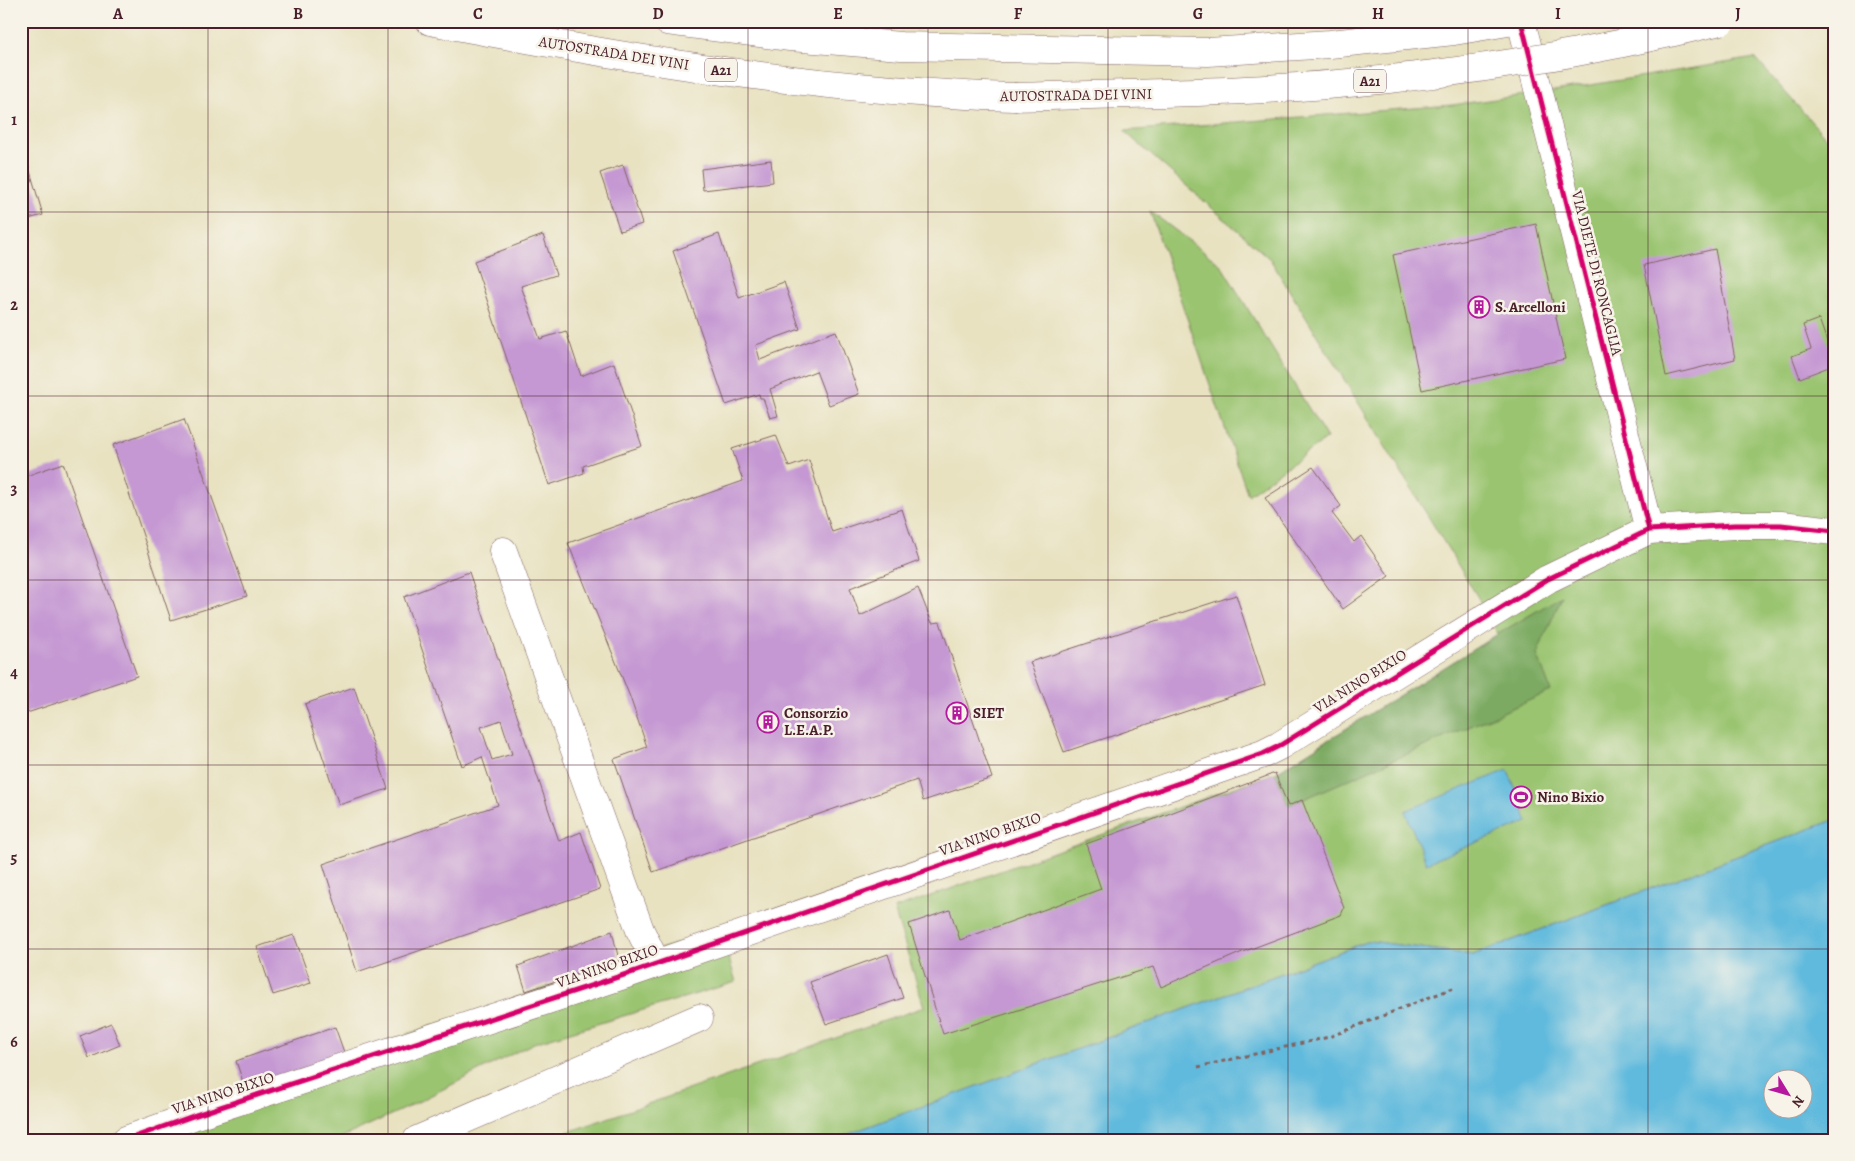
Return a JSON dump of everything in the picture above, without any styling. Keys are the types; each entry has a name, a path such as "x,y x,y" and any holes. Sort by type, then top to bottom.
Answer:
{"main road":[{"name":"AUTOSTRADA DEI VINI","path":"430,21 538,42 820,84 944,95 1014,97 1230,91 1338,84 1407,77 1578,52 1722,21"},
{"path":"667,21 790,37 901,46 1208,52 1330,44 1454,31 1514,21"},
{"name":"VIA DIETE DI RONCAGLIA","path":"1521,21 1649,530"},
{"name":"VIA NINO BIXIO","path":"126,1140 193,1116 656,963 1263,754 1548,579 1649,530 1734,525 1781,525 1834,531"},
{"path":"503,551 640,930 656,963"},
{"path":"417,1140 699,1018"}],"path":[{"path":"1198,1067 1329,1037 1453,988"}],"green space":[{"path":"1755,58 1834,147 1834,820 1473,955 1369,941 832,1140 545,1140 924,1007 894,909 1275,773 1498,634 1482,604 1270,259 1124,131 1452,105 1554,91"},
{"path":"1150,211 1221,265 1327,438 1248,495"},
{"path":"1562,596 1537,654 1551,691 1288,806 1275,773"},
{"path":"720,929 736,982 534,1043 408,1107 336,1140 104,1140 238,1091"}],"water":[{"name":"Nino Bixio","path":"1508,770 1528,822 1426,863 1405,811"},
{"path":"1834,820 1834,1140 832,1140 1369,941 1473,955"}],"building":[{"path":"771,160 773,182 703,190 701,169"},
{"path":"27,161 43,215 21,221 21,163"},
{"path":"623,165 642,224 620,231 600,173"},
{"name":"S. Arcelloni","path":"1536,224 1565,359 1422,390 1393,255"},
{"path":"719,234 739,298 784,282 800,329 756,345 760,360 836,331 859,394 829,405 816,371 770,389 778,416 770,418 763,398 760,398 759,394 726,405 673,251"},
{"path":"543,235 556,275 521,286 540,339 566,331 581,376 614,363 642,446 583,466 584,473 549,485 474,261"},
{"path":"1715,249 1735,359 1666,376 1644,265"},
{"path":"1819,319 1834,365 1800,378 1792,356 1811,349 1803,325"},
{"path":"184,419 247,596 171,620 113,445"},
{"path":"776,435 789,467 809,460 832,532 902,509 919,561 850,588 860,616 918,588 932,623 940,622 992,778 923,801 917,780 653,872 614,759 647,747 630,697 568,543 743,481 732,449"},
{"path":"63,463 137,676 21,715 21,473 23,477"},
{"path":"1313,467 1341,506 1332,513 1354,542 1361,536 1389,576 1343,609 1265,498"},
{"path":"469,572 559,841 581,832 600,889 357,972 323,864 498,805 482,757 462,766 404,597","holes":["501,720 512,754 492,760 481,727"]},
{"path":"1236,595 1265,685 1064,752 1030,662"},
{"path":"354,687 388,789 339,805 305,704"},
{"path":"1275,773 1288,806 1302,800 1344,908 1341,915 1240,953 1161,987 1153,967 943,1034 909,924 950,910 960,940 1101,889 1086,844"},
{"path":"612,931 619,960 526,991 518,966"},
{"path":"294,935 311,983 273,995 257,947"},
{"path":"888,954 903,998 826,1024 810,982"},
{"path":"111,1023 120,1045 89,1058 80,1036"},
{"path":"335,1027 345,1055 245,1088 236,1061"}],"railway":[{"path":"1820,21 1834,35"}],"cycle path":[{"path":"1521,21 1649,530"},
{"path":"126,1140 193,1116 633,972 1263,754 1279,746 1548,579 1649,530 1734,525 1781,525 1834,531"}],"place":[{"name":"S. Arcelloni","path":"1479,307"},
{"name":"SIET","path":"957,713"},
{"name":"Consorzio L.E.A.P.","path":"768,722"},
{"name":"Nino Bixio","path":"1521,797"}]}
